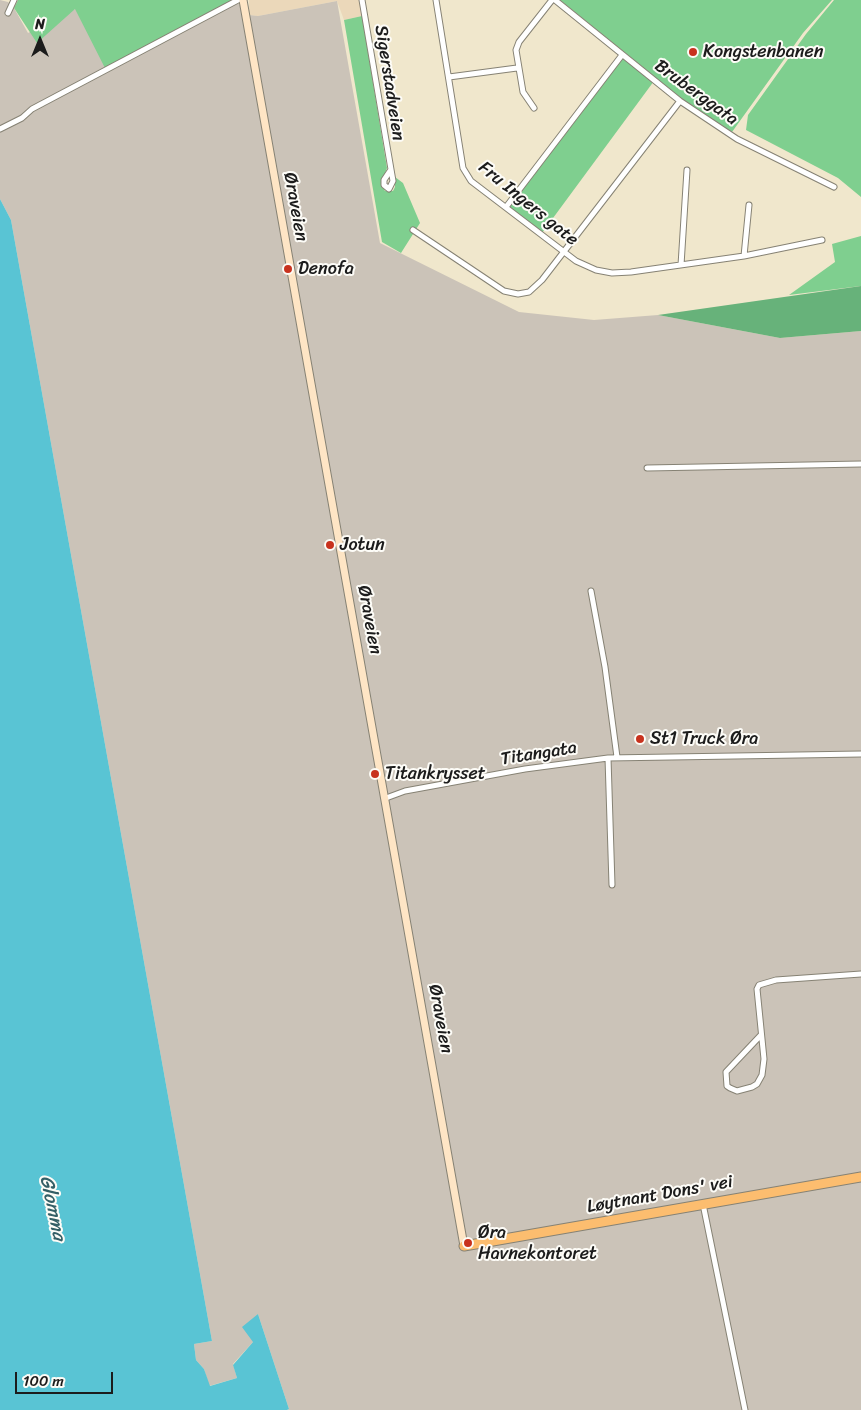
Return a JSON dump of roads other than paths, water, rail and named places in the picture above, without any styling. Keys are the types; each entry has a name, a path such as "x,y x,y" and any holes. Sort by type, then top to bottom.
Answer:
{"highway":[{"name":"Løytnant Dons' vei","path":"464,1246 861,1177"}],"street":[{"path":"8,13 14,0"},
{"path":"0,129 22,118 32,109 238,0"},
{"name":"Øraveien","path":"242,0 386,798 464,1246"},
{"name":"Sigerstadveien","path":"362,0 390,171"},
{"name":"Fru Ingers gate","path":"436,0 463,168 471,181 576,261 596,270 612,272 744,256 822,240"},
{"path":"534,108 523,92 517,68 516,50 519,42 553,0"},
{"name":"Bruberggata","path":"553,0 680,101 737,139 834,187"},
{"path":"506,208 622,54"},
{"path":"449,77 517,68"},
{"path":"413,230 504,291 518,294 529,292 564,252 680,101"},
{"path":"681,265 687,170"},
{"path":"744,256 748,204"},
{"path":"647,468 861,464"},
{"path":"591,591 605,667 617,757"},
{"name":"Titangata","path":"386,798 405,791 516,771 617,757 861,754"},
{"path":"608,758 612,885"},
{"path":"761,1035 726,1072 727,1086 730,1088 744,1090 757,1084 764,1064 757,989 760,984 793,978 861,974"},
{"path":"703,1204 745,1410"}],"water":[{"name":"Glomma","path":"0,199 11,220 212,1341 194,1344 196,1360 204,1369 210,1386 237,1378 233,1365 253,1342 242,1327 258,1314 289,1409 287,1410 0,1410"}],"place":[{"name":"Kongstenbanen","path":"693,52"},
{"name":"Denofa","path":"288,269"},
{"name":"Jotun","path":"330,545"},
{"name":"St1 Truck Øra","path":"640,739"},
{"name":"Titankrysset","path":"375,774"},
{"name":"Øra Havnekontoret","path":"468,1243"}]}
